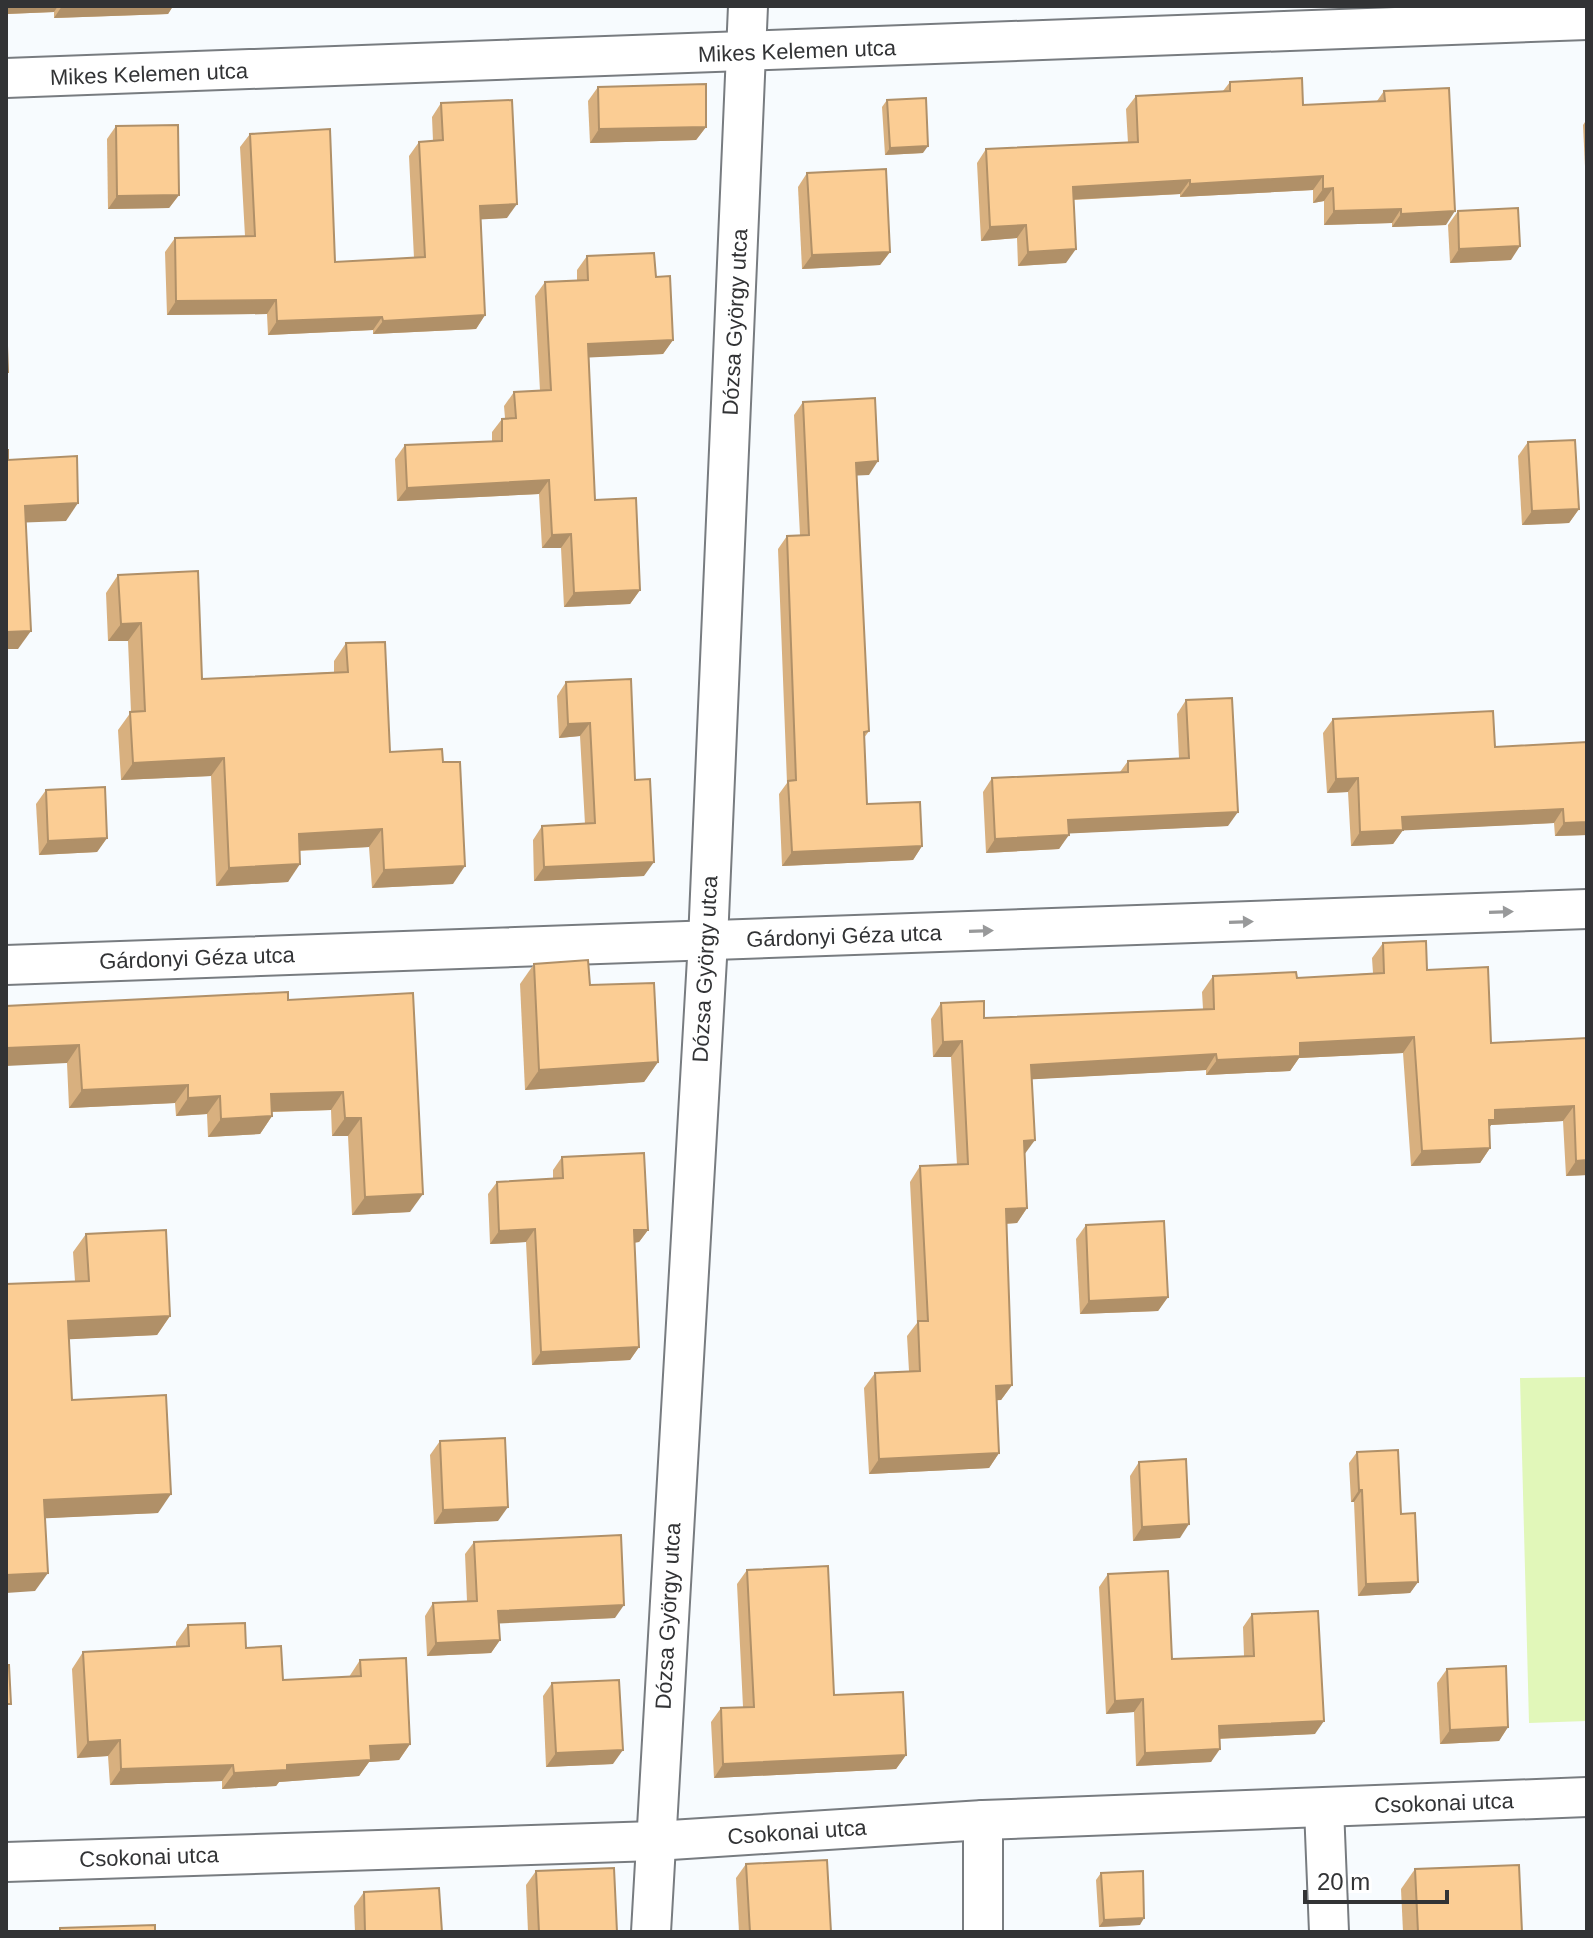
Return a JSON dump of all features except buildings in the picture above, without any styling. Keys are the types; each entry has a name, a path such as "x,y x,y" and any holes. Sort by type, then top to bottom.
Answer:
{"street":[{"name":"Dózsa György utca","path":"651,1932 708,941 748,6"},
{"name":"Mikes Kelemen utca","path":"6,78 1587,20"},
{"name":"Gárdonyi Géza utca","path":"6,965 1587,909"},
{"name":"Csokonai utca","path":"6,1862 655,1841 983,1820 1587,1797"},
{"path":"1324,1808 1329,1932"},
{"path":"983,1820 983,1932"}],"green space":[{"path":"1587,1377 1587,1721 1529,1723 1520,1378"}]}
